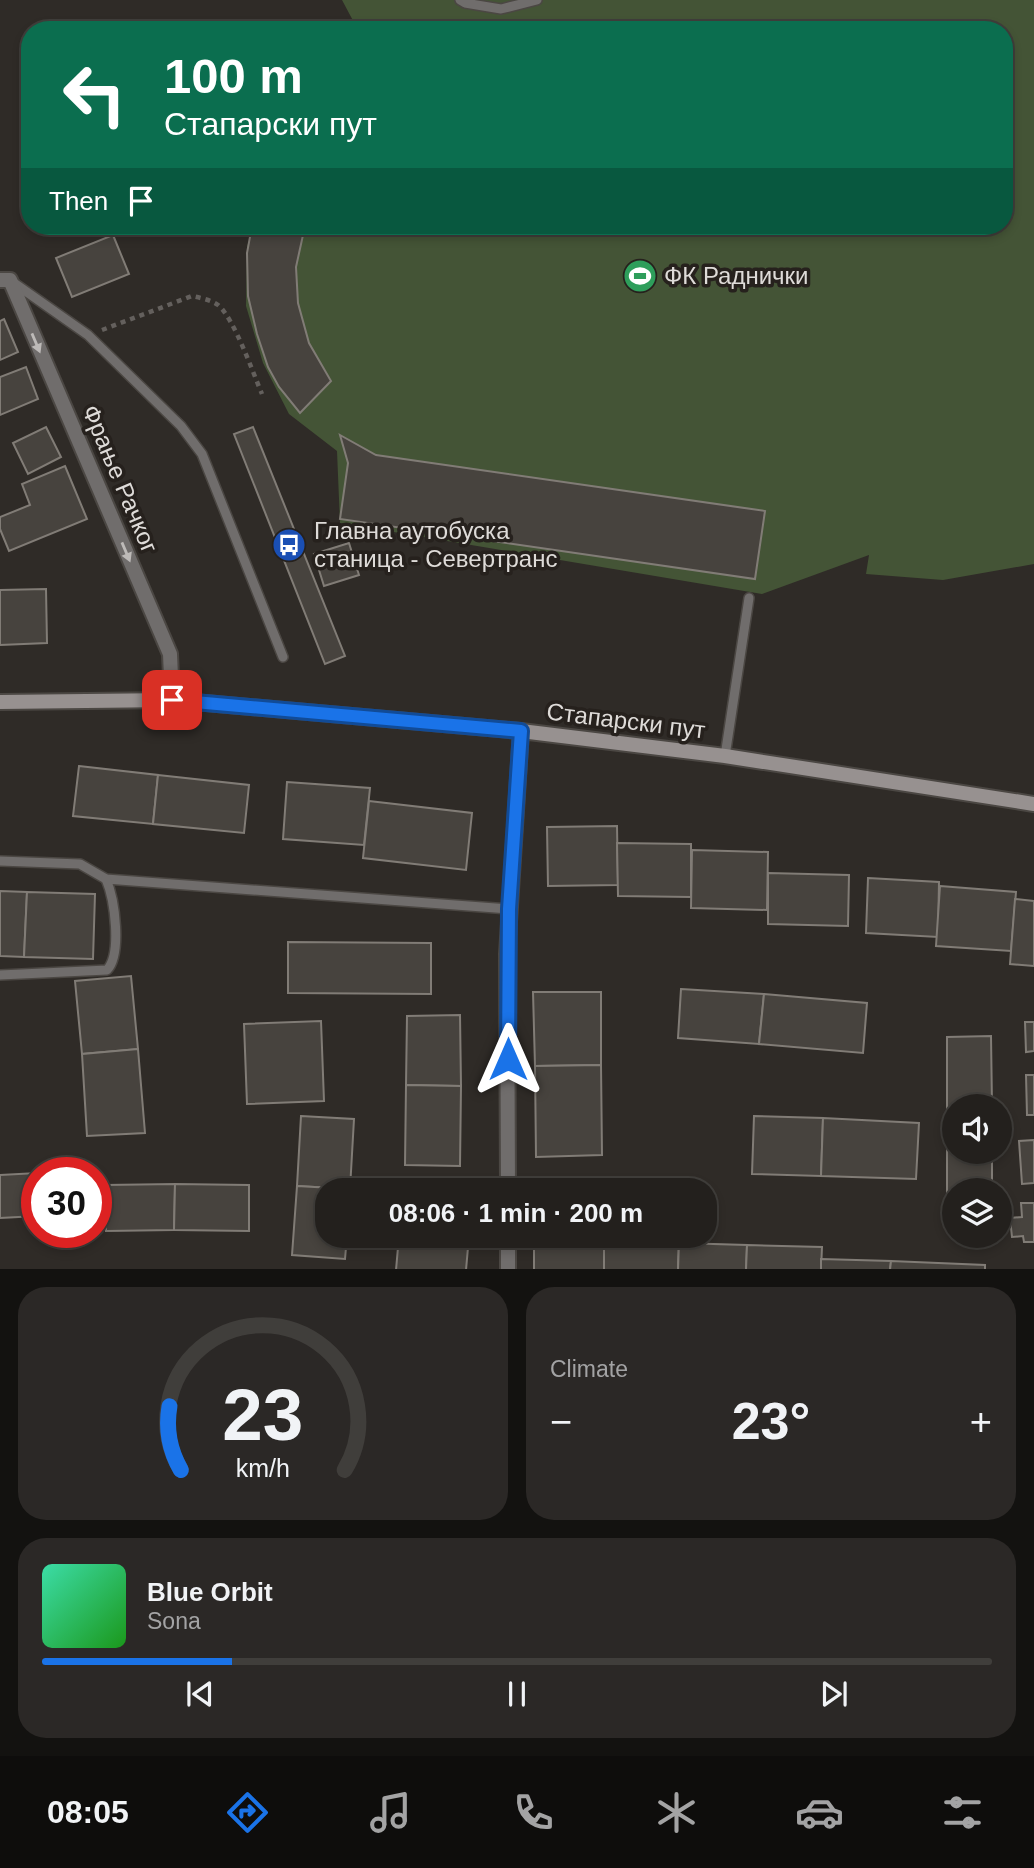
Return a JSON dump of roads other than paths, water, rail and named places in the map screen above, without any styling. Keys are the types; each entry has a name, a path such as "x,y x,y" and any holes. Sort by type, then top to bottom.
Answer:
{"main road":[{"name":"Стапарски пут","path":"0,702 172,700 521,731 725,756 1034,804"}],"street":[{"name":"Фрање Рачког","path":"5,280 170,654 172,700"},
{"path":"508,1178 509,909 521,731"},
{"path":"508,1248 508,1269"}],"lane":[{"path":"460,0 501,9 537,0"},
{"path":"5,280 88,335 181,426 202,454 283,657"},
{"path":"725,756 749,598"},
{"path":"0,861 80,864 106,880 509,909"},
{"path":"0,975 107,970 113,964 116,952 111,891 106,880"}],"place":[{"name":"ФК Раднички","path":"640,276"},
{"name":"Главна аутобуска станица - Севертранс","path":"289,545"}]}
